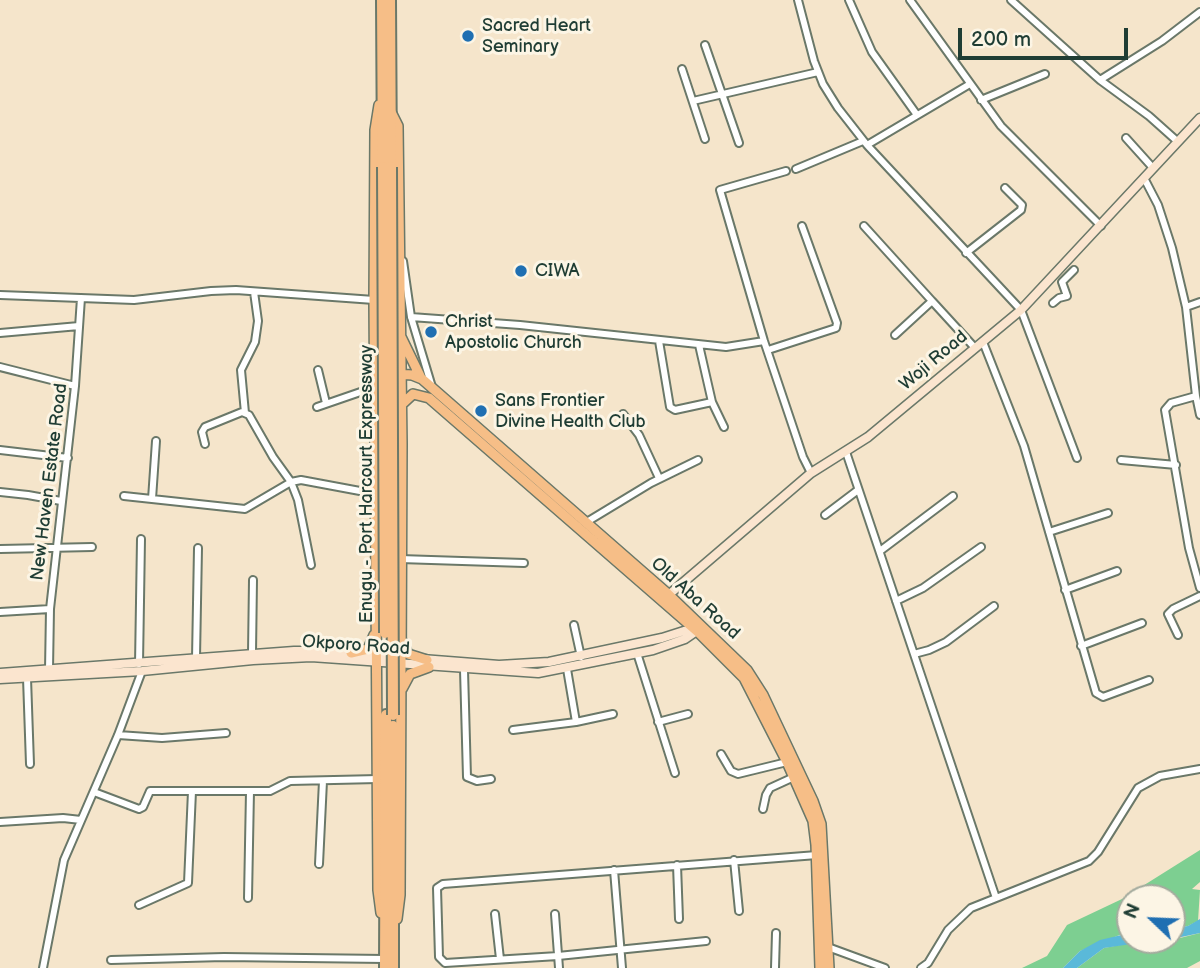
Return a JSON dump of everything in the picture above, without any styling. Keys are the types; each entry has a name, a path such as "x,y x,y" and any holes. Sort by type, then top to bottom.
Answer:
{"highway":[{"name":"Enugu - Port Harcourt Expressway","path":"382,0 387,167 393,948 387,965"},
{"name":"Enugu - Port Harcourt Expressway","path":"387,167 390,0"},
{"name":"Enugu - Port Harcourt Expressway","path":"387,965 385,938 390,715"}],"main road":[{"path":"383,79 375,130 374,300 379,890 385,938"},
{"path":"390,110 398,126 401,373 400,895 393,948"},
{"name":"Woji Road","path":"665,597 811,473 868,437 1021,310 1200,118"},
{"path":"400,336 422,379"},
{"path":"375,387 384,378 401,373"},
{"name":"Old Aba Road","path":"401,373 422,379 585,523 697,627 744,678 809,810 815,832 824,945 829,968"},
{"name":"Old Aba Road","path":"400,406 413,394 429,398 665,597"},
{"path":"376,453 379,459 393,460 401,437"},
{"path":"351,653 361,652 371,645 377,616"},
{"name":"Old Aba Road","path":"697,627 737,659 756,682 813,801 823,836 824,945 820,968"},
{"name":"Okporo Road","path":"428,663 464,670 531,673 567,668 679,642 697,627"},
{"name":"Okporo Road","path":"0,673 295,658 520,665 581,657 697,627"},
{"path":"400,628 406,651 428,663"},
{"name":"Okporo Road","path":"0,679 141,667 252,653 310,651 351,653 377,659"},
{"path":"400,694 410,674 428,663"}],"street":[{"path":"798,0 818,72 838,108 865,143 1021,310 1077,458"},
{"path":"849,0 872,52 917,115"},
{"path":"910,0 1001,126 1101,226"},
{"path":"1011,0 1100,80 1149,116 1177,141"},
{"path":"1100,80 1162,41 1200,12"},
{"path":"705,45 739,143"},
{"path":"682,69 705,139"},
{"path":"693,101 818,72"},
{"path":"981,100 1045,74"},
{"path":"796,169 865,143 970,84"},
{"path":"1126,138 1153,168"},
{"path":"786,171 720,190 764,341 803,457 811,473"},
{"path":"1144,178 1158,205 1172,248 1186,307 1200,415"},
{"path":"966,253 1021,210 1023,205 1004,188"},
{"path":"768,349 836,328 802,226"},
{"path":"864,226 975,348"},
{"path":"399,250 402,252 411,317 432,389"},
{"path":"1053,303 1068,296 1062,282 1074,270"},
{"path":"0,295 150,299 211,291 374,300"},
{"path":"254,292 258,321 256,342 241,370 245,412 291,482 298,500 311,565"},
{"name":"New Haven Estate Road","path":"49,670 55,547 68,458 81,298"},
{"path":"895,335 932,301"},
{"path":"1186,307 1200,302"},
{"path":"411,317 520,325 699,345 733,347 764,341"},
{"path":"0,333 79,326"},
{"path":"659,341 670,407 675,410 712,402"},
{"path":"982,342 1024,446 1081,646 1098,696 1103,697 1149,680"},
{"path":"699,345 712,402 724,427"},
{"path":"0,367 75,386"},
{"path":"318,370 326,403"},
{"path":"317,407 375,387"},
{"path":"1196,396 1171,404 1165,410 1189,548 1200,588"},
{"path":"205,444 202,432 205,426 245,412"},
{"path":"623,414 639,435 659,478"},
{"path":"152,499 156,441"},
{"path":"0,450 68,458"},
{"path":"846,452 996,898"},
{"path":"585,523 659,478 698,460"},
{"path":"1121,460 1176,465"},
{"path":"124,496 245,509 291,482 310,481 376,494"},
{"path":"825,515 858,490"},
{"path":"0,492 61,501"},
{"path":"880,551 953,496"},
{"path":"1049,532 1108,513"},
{"path":"43,968 62,868 118,735 141,667 141,540"},
{"path":"0,549 92,547"},
{"path":"896,601 923,589 981,547"},
{"path":"196,658 198,548"},
{"path":"400,559 524,564"},
{"path":"1065,590 1117,571"},
{"path":"252,653 253,580"},
{"path":"1178,635 1168,614 1200,596"},
{"path":"914,654 946,642 993,606"},
{"path":"0,612 50,609"},
{"path":"1081,646 1142,623"},
{"path":"574,625 581,657"},
{"path":"637,653 674,773"},
{"path":"567,668 576,722"},
{"path":"464,670 467,778 477,782 491,779"},
{"path":"27,678 30,764"},
{"path":"513,730 613,714"},
{"path":"658,722 688,714"},
{"path":"118,735 162,738 226,733"},
{"path":"722,754 731,771 738,774 787,762"},
{"path":"921,968 928,963 957,919 971,908 1089,861 1098,852 1138,788 1160,776 1200,769"},
{"path":"763,809 770,788 794,778"},
{"path":"94,792 139,809 143,807 150,791 270,791 290,781 378,779"},
{"path":"319,863 323,781"},
{"path":"139,905 188,883 192,791"},
{"path":"248,898 250,791"},
{"path":"0,822 63,818 81,820"},
{"path":"706,941 459,965 445,963 439,957 437,892 439,885 817,855"},
{"path":"734,860 739,911"},
{"path":"677,865 678,919"},
{"path":"614,870 622,968"},
{"path":"495,914 500,959"},
{"path":"555,914 559,968"},
{"path":"775,968 776,933"},
{"path":"824,945 885,968"},
{"path":"111,960 224,957 387,965"}],"green space":[{"path":"1200,850 1200,882 1192,889 1200,890 1198,921 1186,926 1186,884 1146,884"},
{"path":"1116,902 1116,936 1080,951 1063,968 1022,968 1047,956 1067,925"},
{"path":"1200,933 1200,961 1187,968 1077,968 1104,948 1116,946 1116,954 1186,954 1186,936"}],"water":[{"path":"1200,919 1200,933 1186,936 1188,926"},
{"path":"1116,936 1116,946 1104,948 1077,968 1063,968 1080,951 1100,940"}],"place":[{"name":"Sacred Heart Seminary","path":"468,36"},
{"name":"CIWA","path":"521,271"},
{"name":"Christ Apostolic Church","path":"431,332"},
{"name":"Sans Frontier Divine Health Club","path":"481,411"}]}
